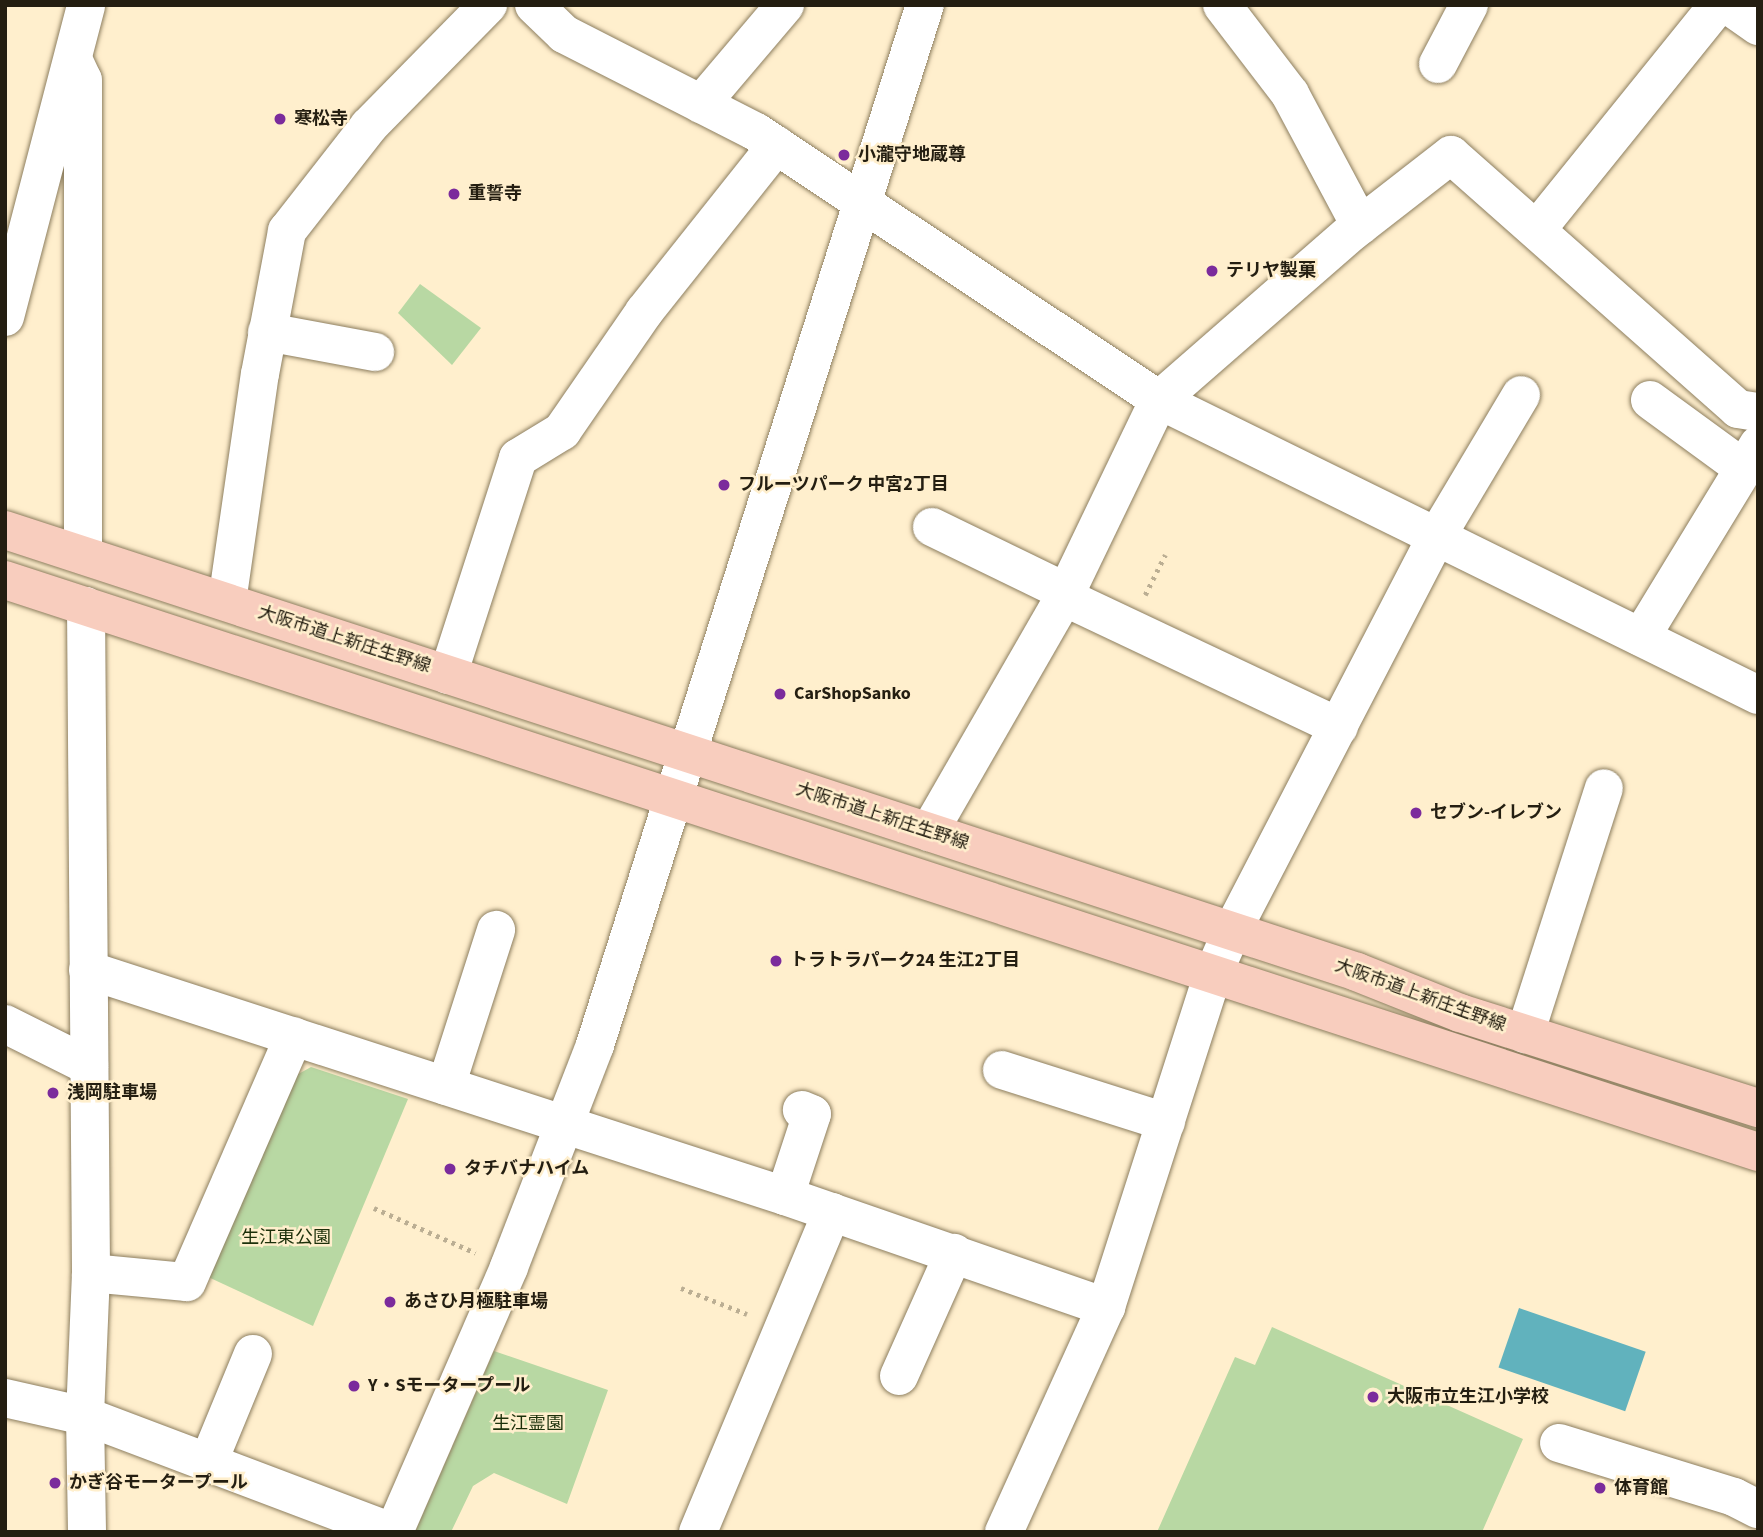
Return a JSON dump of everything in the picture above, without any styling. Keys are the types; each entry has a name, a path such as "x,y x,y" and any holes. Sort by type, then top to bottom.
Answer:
{"main road":[{"name":"大阪市道上新庄生野線","path":"5,530 1232,930 1525,1034 1758,1108"},
{"path":"5,580 1758,1152"}],"street":[{"path":"5,317 13,253 86,5"},
{"path":"228,602 267,332 286,231 369,126 488,5"},
{"path":"534,5 564,34 776,145 865,201 1159,400 1758,695"},
{"path":"701,104 785,5"},
{"path":"5,1398 85,1416 393,1532 509,1267 595,1045 925,5"},
{"path":"1222,5 1290,94 1360,225"},
{"path":"1438,64 1469,5"},
{"path":"1538,228 1717,5"},
{"path":"1728,5 1758,26"},
{"path":"72,59 83,80 83,555"},
{"path":"448,675 518,458 562,431 643,312 776,145"},
{"path":"929,832 1065,595 1159,400 1360,225 1451,155 1538,228 1738,409 1758,412"},
{"path":"267,332 375,352"},
{"path":"1004,1532 1106,1307 1213,974 1232,930 1437,536 1521,395"},
{"path":"1641,637 1750,457 1650,400"},
{"path":"932,527 1065,595 1339,727"},
{"path":"86,606 91,1273 85,1416 87,1532"},
{"path":"1525,1034 1604,788"},
{"path":"446,1086 496,930"},
{"path":"88,970 785,1196 1106,1307"},
{"path":"5,1024 89,1066"},
{"path":"91,1273 187,1282 294,1036"},
{"path":"1002,1070 1166,1122"},
{"path":"785,1196 813,1114 802,1110"},
{"path":"698,1532 832,1212"},
{"path":"899,1376 954,1253"},
{"path":"208,1462 253,1354"},
{"path":"1559,1443 1734,1497 1758,1509"}],"path":[{"path":"374,1208 509,1267"},
{"path":"681,1288 784,1329"}],"green space":[{"path":"420,284 481,328 452,365 398,313"},
{"name":"生江東公園","path":"311,1067 408,1099 313,1326 206,1276 293,1077"},
{"path":"1272,1327 1523,1439 1482,1532 1157,1532 1235,1357 1255,1365"},
{"name":"生江霊園","path":"494,1351 608,1390 567,1504 494,1473 473,1486 451,1532 415,1532"}],"water":[{"path":"1519,1308 1646,1352 1625,1411 1498,1368"}],"place":[{"name":"寒松寺","path":"280,119"},
{"name":"小瀧守地蔵尊","path":"844,155"},
{"name":"重誓寺","path":"454,194"},
{"name":"テリヤ製菓","path":"1212,271"},
{"name":"フルーツパーク 中宮2丁目","path":"724,485"},
{"name":"CarShopSanko","path":"780,694"},
{"name":"セブン-イレブン","path":"1416,813"},
{"name":"トラトラパーク24 生江2丁目","path":"776,961"},
{"name":"浅岡駐車場","path":"53,1093"},
{"name":"タチバナハイム","path":"450,1169"},
{"name":"あさひ月極駐車場","path":"390,1302"},
{"name":"Y・Sモータープール","path":"354,1386"},
{"name":"大阪市立生江小学校","path":"1373,1397"},
{"name":"かぎ谷モータープール","path":"55,1483"},
{"name":"体育館","path":"1600,1488"}]}
